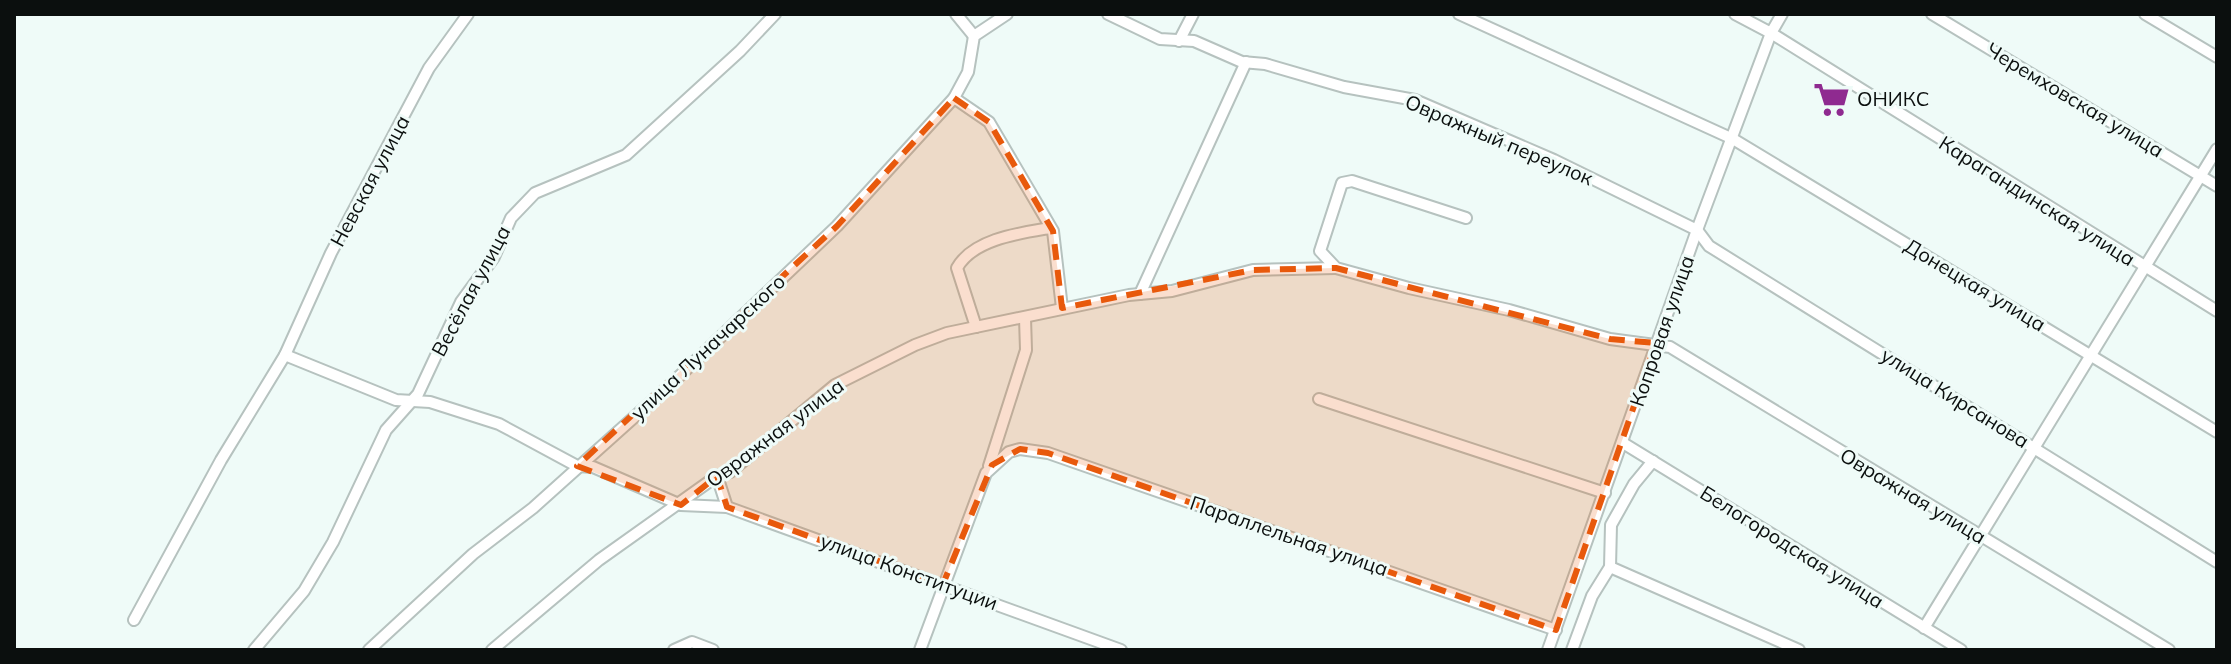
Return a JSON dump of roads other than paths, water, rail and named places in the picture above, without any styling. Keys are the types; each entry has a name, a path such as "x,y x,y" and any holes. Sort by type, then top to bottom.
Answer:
{"street":[{"name":"Невская улица","path":"134,620 221,460 285,355 331,253 429,68 468,14"},
{"name":"Весёлая улица","path":"254,650 304,591 333,542 386,430 418,394 461,302 494,257 511,218 522,203 535,193 626,155 740,51 775,14"},
{"path":"956,14 974,36 1007,14"},
{"name":"Овражный переулок","path":"1108,14 1160,39 1194,41 1244,62 1265,64 1344,87 1415,100 1554,160 1697,230"},
{"path":"1179,41 1193,14"},
{"name":"Донецкая улица","path":"1459,14 1733,139 2217,432"},
{"name":"Карагандинская улица","path":"1735,14 1771,33 2145,269 2217,311"},
{"name":"Копровая улица","path":"1548,650 1697,230 1771,33 1782,14"},
{"name":"Черемховская улица","path":"1932,14 2217,186"},
{"path":"2145,14 2217,57"},
{"name":"улица Луначарского","path":"369,650 408,611 473,554 533,508 670,385 837,226 954,98 968,72 974,36"},
{"path":"1140,294 1244,62"},
{"path":"954,98 989,122 1050,228 1062,308"},
{"path":"1924,628 2203,177 2217,149"},
{"path":"1336,268 1320,251 1342,183 1352,181 1466,218"},
{"path":"976,327 957,268 963,256 1010,235 1050,228"},
{"name":"улица Кирсанова","path":"1697,230 1709,246 2217,562"},
{"name":"Овражная улица","path":"492,650 599,560 681,505 717,476 730,472 835,385 864,368 936,337 1062,308 1172,291 1253,270 1336,268 1509,310 1610,339 1670,347 2169,650"},
{"path":"920,650 1017,388 1026,350 1025,318"},
{"path":"285,355 396,400 430,402 499,424 577,466 593,467 681,505"},
{"path":"1319,399 1605,493"},
{"name":"Белогородская улица","path":"1623,443 1961,650"},
{"name":"Параллельная улица","path":"986,473 1009,452 1020,449 1048,453 1556,630"},
{"path":"1572,650 1592,596 1610,567 1611,525 1634,484 1653,461"},
{"path":"717,476 727,507"},
{"name":"улица Конституции","path":"681,505 727,507 1121,650"},
{"path":"1610,567 1799,650"},
{"path":"674,650 692,642 713,650"}],"place":[{"name":"ОНИКС","path":"1831,99"}]}
